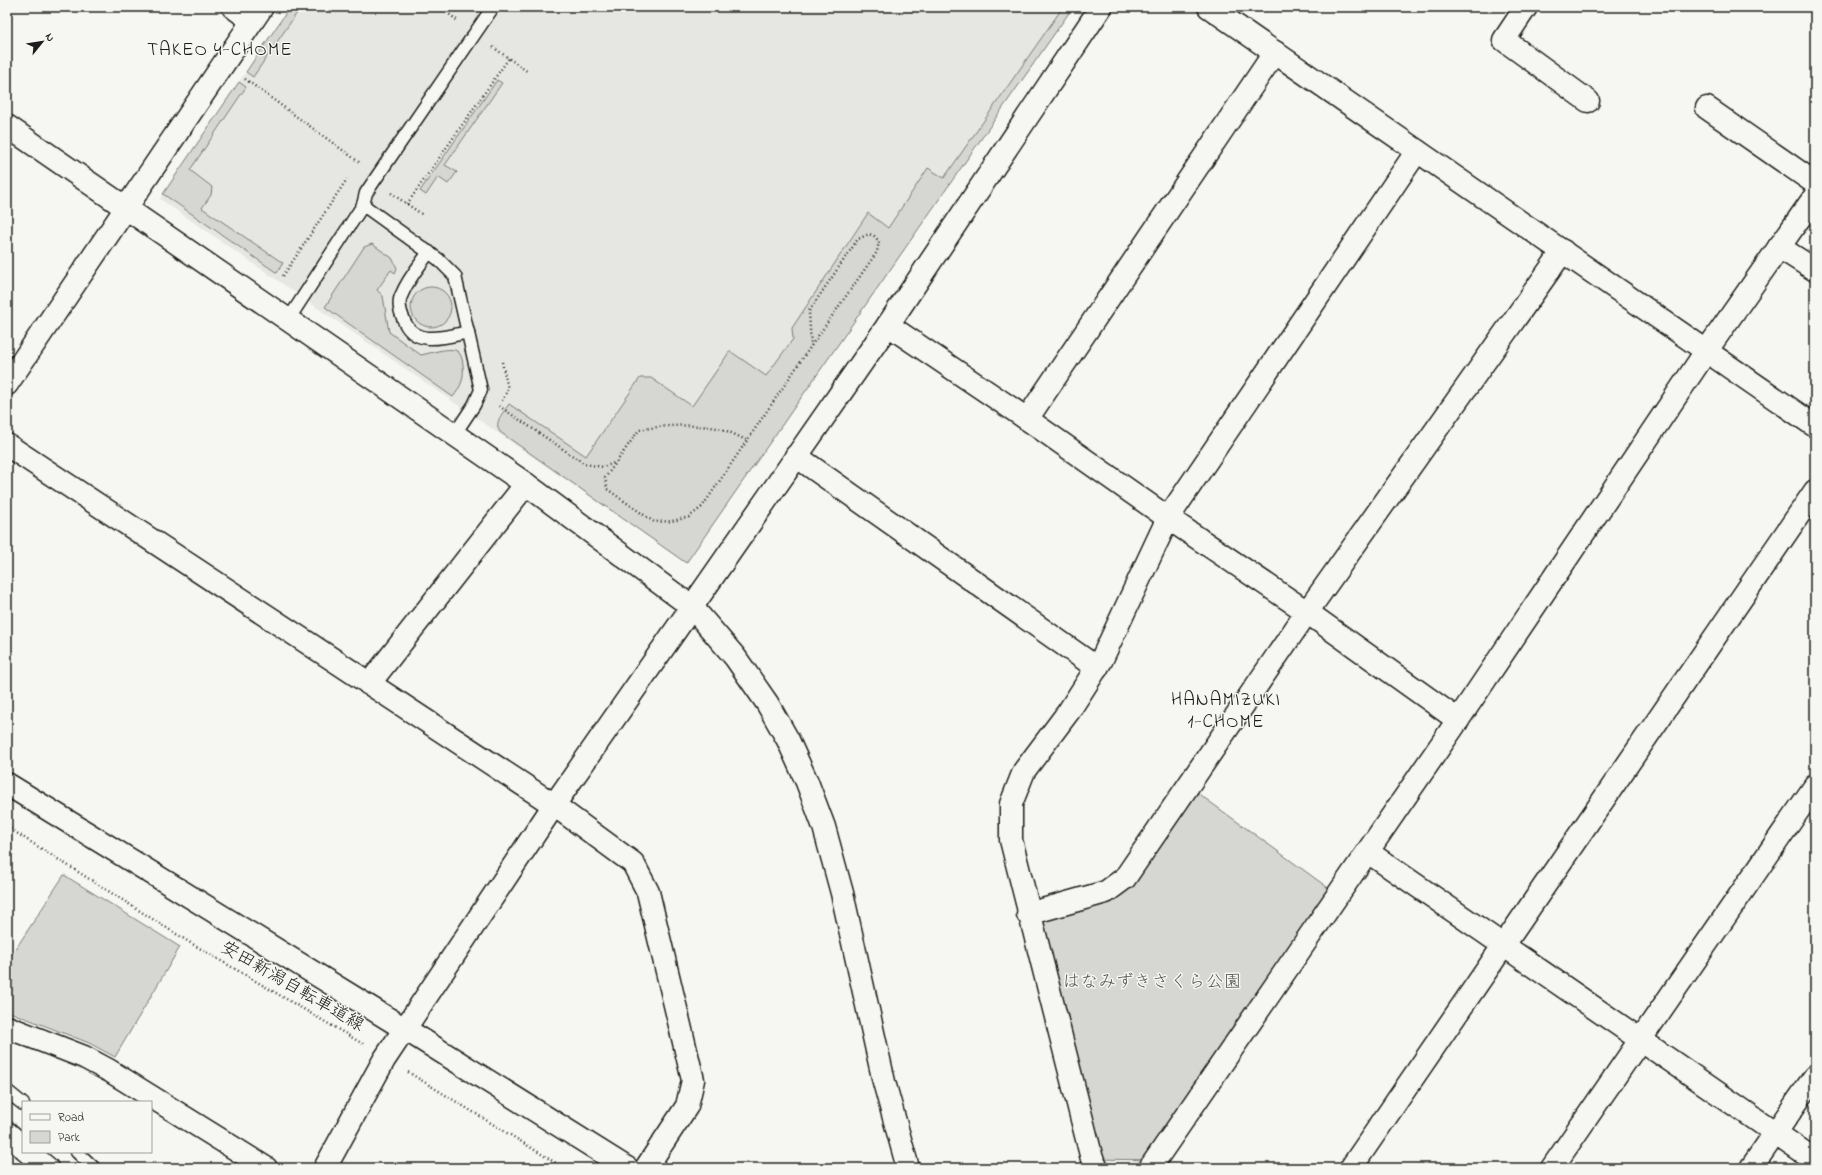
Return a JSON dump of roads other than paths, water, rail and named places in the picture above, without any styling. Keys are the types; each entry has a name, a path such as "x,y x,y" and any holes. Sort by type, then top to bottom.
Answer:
{"main road":[{"path":"7,384 124,208 257,14 233,7"},
{"path":"325,1168 384,1060 554,805 888,325 1101,7"},
{"path":"1210,7 1417,152 1707,350 1815,426"},
{"path":"1526,7 1504,40 1588,101"},
{"path":"1027,419 1276,52"},
{"path":"1707,108 1815,183"},
{"path":"7,126 526,484 692,607 734,657 767,703 788,740 807,782 824,827 842,893 884,1082 908,1168"},
{"path":"1097,1168 1092,1159 1028,914 1011,840 1011,804 1024,771 1069,711 1097,668 1168,518 1417,152"},
{"path":"1150,1168 1458,720 1707,350 1815,196"},
{"path":"1779,247 1815,270"},
{"path":"1028,914 1106,892 1125,878 1307,612 1563,251"},
{"path":"888,325 1307,612 1458,720"},
{"path":"7,445 554,805 633,863 648,892 693,1080 687,1106 646,1168"},
{"path":"796,456 1097,668"},
{"path":"369,684 526,484"},
{"path":"1351,1168 1815,491"},
{"path":"7,784 405,1029 627,1168"},
{"path":"1552,1168 1812,796"},
{"path":"1368,852 1815,1160"},
{"path":"7,1027 84,1057 110,1071 266,1168"},
{"path":"1751,1168 1815,1076"},
{"path":"7,1133 22,1146"},
{"path":"29,1153 47,1168"}],"lane":[{"path":"288,320 363,206 366,193 493,7"},
{"path":"363,206 448,267 455,276 481,390 474,405 454,435"},
{"path":"428,252 401,295 400,310 405,326 418,335 433,340 468,332"},
{"path":"7,1091 22,1103"},
{"path":"78,1153 94,1168"}],"district":[{"name":"TAKEO 4-CHOME","path":"220,50"},
{"name":"HANAMIZUKI 1-CHOME","path":"1226,711"}],"park label":[{"name":"はなみずきさくら公園","path":"1152,983"}]}
